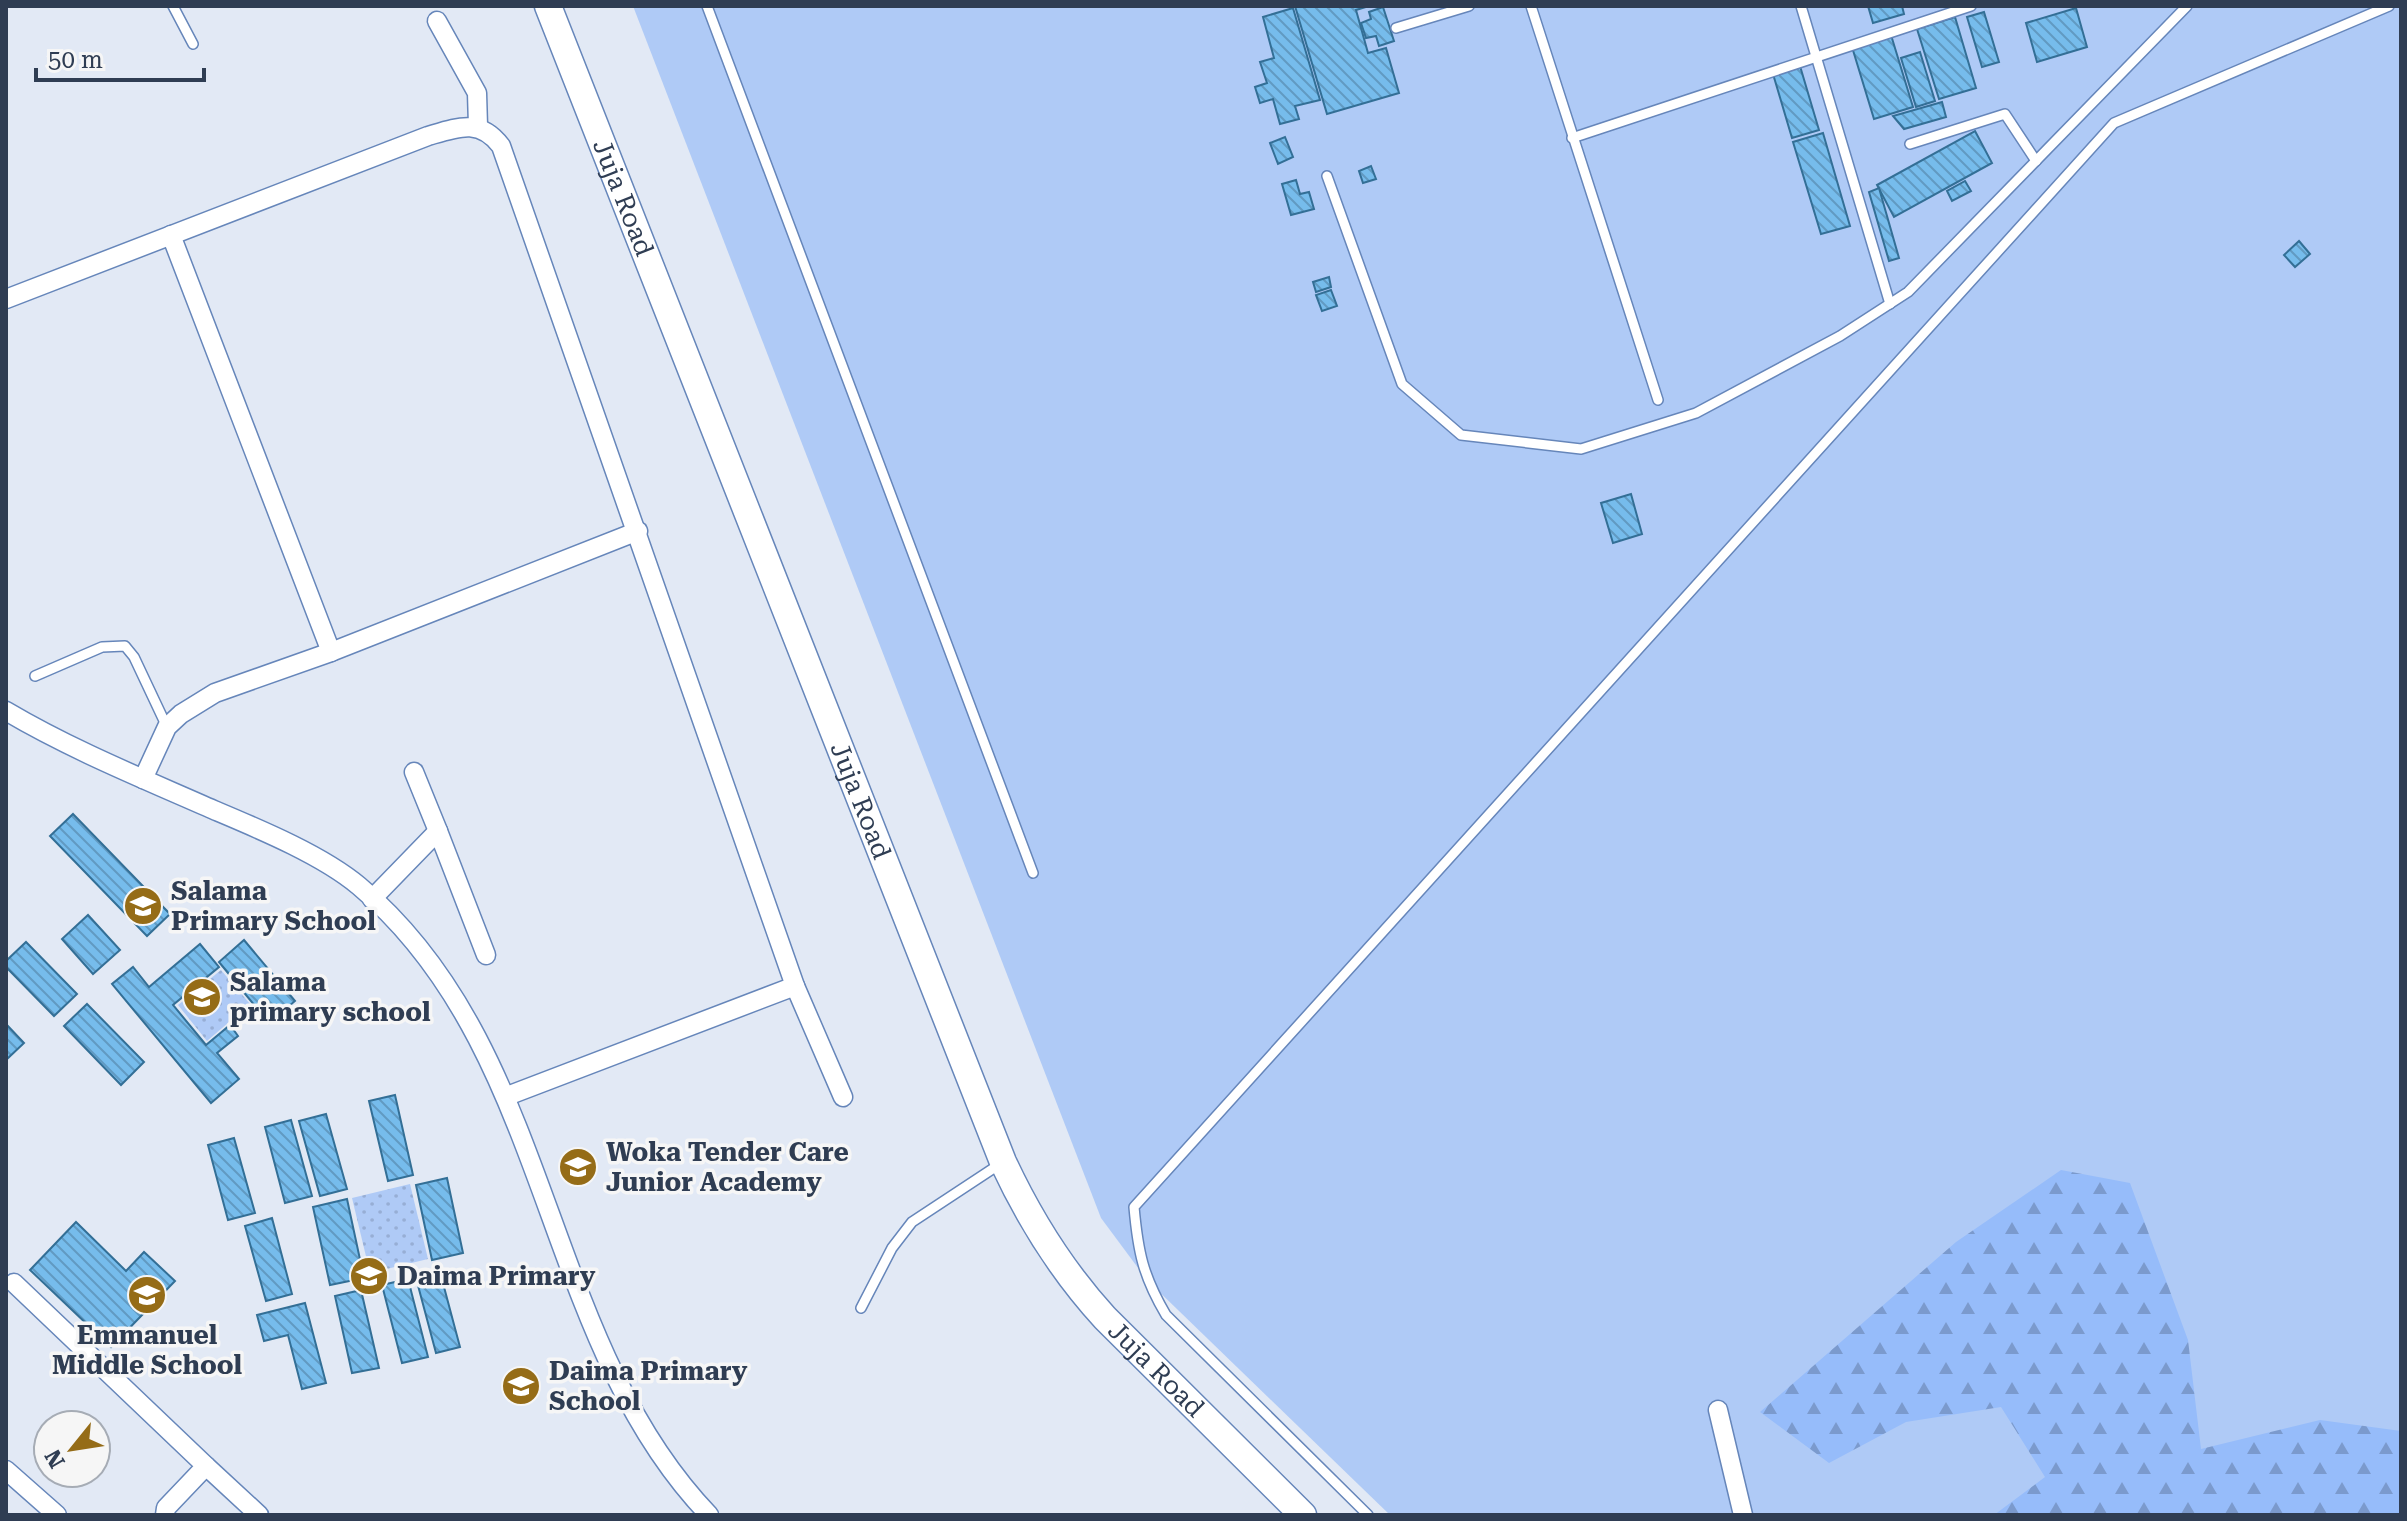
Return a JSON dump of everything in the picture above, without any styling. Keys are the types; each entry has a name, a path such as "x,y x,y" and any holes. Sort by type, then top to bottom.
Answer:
{"main road":[{"name":"Juja Road","path":"548,6 1003,1162 1034,1227 1080,1291 1303,1515"}],"street":[{"path":"437,21 477,93 478,126"},
{"path":"6,299 428,136 462,126 478,126 491,133 501,146 638,531 749,862 795,986 843,1097"},
{"path":"171,235 331,652"},
{"path":"143,779 167,727 181,714 215,693 331,652 638,531"},
{"path":"6,711 143,779 269,833 356,884 410,936 472,1026 507,1096 598,1335 646,1433 709,1515"},
{"path":"414,772 486,955"},
{"path":"372,899 438,831"},
{"path":"507,1096 795,986"},
{"path":"14,1283 259,1515"},
{"path":"1718,1410 1743,1515"},
{"path":"165,1515 166,1508 206,1466"},
{"path":"6,1470 57,1515"}],"lane":[{"path":"173,6 193,44"},
{"path":"707,6 1033,873"},
{"path":"1396,28 1469,6"},
{"path":"1531,6 1658,400"},
{"path":"1801,6 1890,304"},
{"path":"1572,138 1971,6"},
{"path":"1327,176 1402,384 1461,435 1581,449 1696,413 1840,336 1908,292 2187,6"},
{"path":"1368,1515 1166,1315 1147,1282 1138,1255 1134,1207 2114,123 2389,6"},
{"path":"1910,144 2005,114 2036,161"},
{"path":"35,676 102,647 125,646 134,657 167,727"},
{"path":"861,1308 892,1248 912,1222 1003,1162"}],"shaded area":[{"path":"633,6 2401,6 2401,1515 1390,1515 1147,1280 1101,1218"},
{"path":"221,970 250,1004 207,1041 178,1005"},
{"path":"410,1184 428,1259 370,1273 352,1198"}],"green space":[{"path":"2061,1170 2130,1183 2188,1340 2201,1449 2320,1420 2401,1431 2401,1515 1994,1515 2045,1477 2001,1407 1906,1422 1829,1463 1760,1412 1956,1242"}],"building":[{"path":"1295,6 1369,6 1356,10 1368,53 1386,48 1399,93 1327,114"},
{"path":"1868,6 1902,6 1904,14 1873,23"},
{"path":"1383,7 1394,41 1379,46 1376,36 1366,38 1361,23 1371,19 1369,12"},
{"path":"1293,8 1320,100 1295,106 1299,119 1280,124 1273,99 1260,103 1255,87 1267,83 1260,62 1274,58 1263,17"},
{"path":"2076,8 2087,47 2037,62 2026,23"},
{"path":"1984,12 1999,62 1982,67 1967,17"},
{"path":"1955,17 1976,88 1939,99 1917,29"},
{"path":"1891,35 1913,107 1874,119 1852,47"},
{"path":"1920,52 1935,101 1916,107 1901,58"},
{"path":"1800,66 1819,130 1792,138 1773,74"},
{"path":"1942,102 1946,117 1904,129 1893,116"},
{"path":"1975,131 1992,163 1894,217 1877,185"},
{"path":"1823,133 1850,226 1821,234 1793,142"},
{"path":"1285,137 1293,157 1278,164 1270,143"},
{"path":"1371,166 1376,179 1363,183 1359,171"},
{"path":"1296,180 1300,194 1309,192 1314,209 1291,215 1282,184"},
{"path":"1965,181 1971,191 1952,201 1947,191"},
{"path":"1879,188 1899,258 1889,261 1869,192"},
{"path":"2299,241 2310,254 2295,267 2284,255"},
{"path":"1329,277 1331,287 1316,292 1313,282"},
{"path":"1331,290 1337,306 1322,311 1316,295"},
{"path":"1631,494 1642,534 1613,543 1601,503"},
{"path":"73,814 170,914 147,936 50,836"},
{"path":"88,915 120,950 93,974 62,939"},
{"path":"244,940 295,1001 269,1023 219,962"},
{"path":"26,942 77,994 54,1016 6,967 6,961"},
{"path":"200,944 219,967 173,1005 206,1045 230,1025 238,1036 217,1053 239,1079 211,1103 112,984 133,967 149,987"},
{"path":"87,1004 144,1062 121,1085 64,1026"},
{"path":"6,1024 24,1043 7,1059 6,1058"},
{"path":"395,1095 413,1175 388,1181 369,1101"},
{"path":"326,1114 347,1189 320,1196 299,1121"},
{"path":"291,1120 312,1196 285,1203 265,1127"},
{"path":"234,1138 255,1213 228,1220 208,1145"},
{"path":"447,1178 463,1253 432,1260 416,1185"},
{"path":"347,1199 364,1278 330,1285 313,1207"},
{"path":"272,1218 292,1294 266,1301 245,1226"},
{"path":"76,1222 126,1271 144,1252 175,1281 111,1347 30,1270"},
{"path":"440,1272 460,1347 436,1353 416,1278"},
{"path":"408,1279 428,1357 402,1363 382,1285"},
{"path":"361,1290 379,1368 352,1373 335,1296"},
{"path":"305,1303 326,1383 302,1389 288,1335 264,1341 257,1315"}],"place":[{"name":"Salama Primary School","path":"143,906"},
{"name":"Salama primary school","path":"202,997"},
{"name":"Woka Tender Care Junior Academy","path":"578,1167"},
{"name":"Daima Primary","path":"369,1276"},
{"name":"Emmanuel Middle School","path":"147,1295"},
{"name":"Daima Primary School","path":"521,1386"}]}
